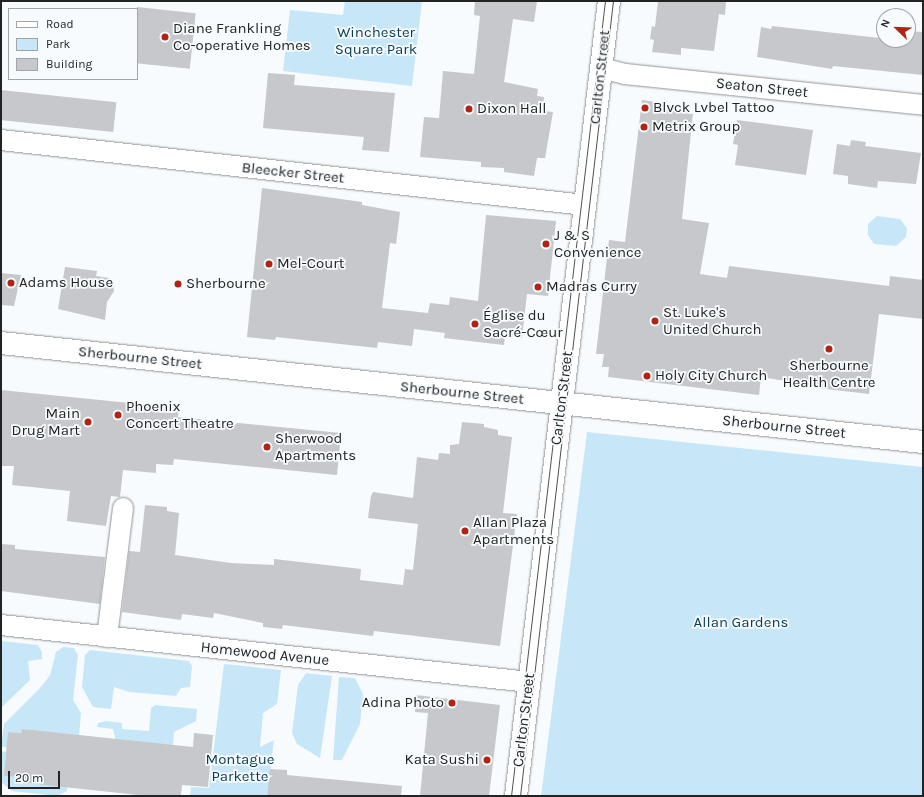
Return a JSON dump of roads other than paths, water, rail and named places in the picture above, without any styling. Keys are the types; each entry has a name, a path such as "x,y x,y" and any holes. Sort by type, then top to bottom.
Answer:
{"street":[{"name":"Carlton Street","path":"516,796 609,1"},
{"name":"Seaton Street","path":"602,68 625,74 923,105"},
{"name":"Bleecker Street","path":"1,140 585,205"},
{"name":"Sherbourne Street","path":"1,343 923,442"},
{"path":"107,637 123,508"},
{"name":"Homewood Avenue","path":"1,625 529,682"}],"tram line":[{"path":"511,796 605,1"},
{"path":"520,796 613,1"}],"place":[{"name":"Diane Frankling Co-operative Homes","path":"165,37"},
{"name":"Blvck Lvbel Tattoo","path":"645,108"},
{"name":"Dixon Hall","path":"469,109"},
{"name":"Metrix Group","path":"644,127"},
{"name":"J & S Convenience","path":"546,244"},
{"name":"Mel-Court","path":"269,264"},
{"name":"Adams House","path":"11,283"},
{"name":"Sherbourne","path":"178,284"},
{"name":"Madras Curry","path":"538,287"},
{"name":"St. Luke's United Church","path":"655,321"},
{"name":"Église du Sacré-Cœur","path":"475,324"},
{"name":"Sherbourne Health Centre","path":"829,349"},
{"name":"Holy City Church","path":"647,376"},
{"name":"Phoenix Concert Theatre","path":"118,415"},
{"name":"Main Drug Mart","path":"88,422"},
{"name":"Sherwood Apartments","path":"267,447"},
{"name":"Allan Plaza Apartments","path":"465,531"},
{"name":"Adina Photo","path":"452,703"},
{"name":"Kata Sushi","path":"487,760"}],"park label":[{"name":"Winchester Square Park","path":"376,40"},
{"name":"Allan Gardens","path":"741,623"},
{"name":"Montague Parkette","path":"240,768"}]}
